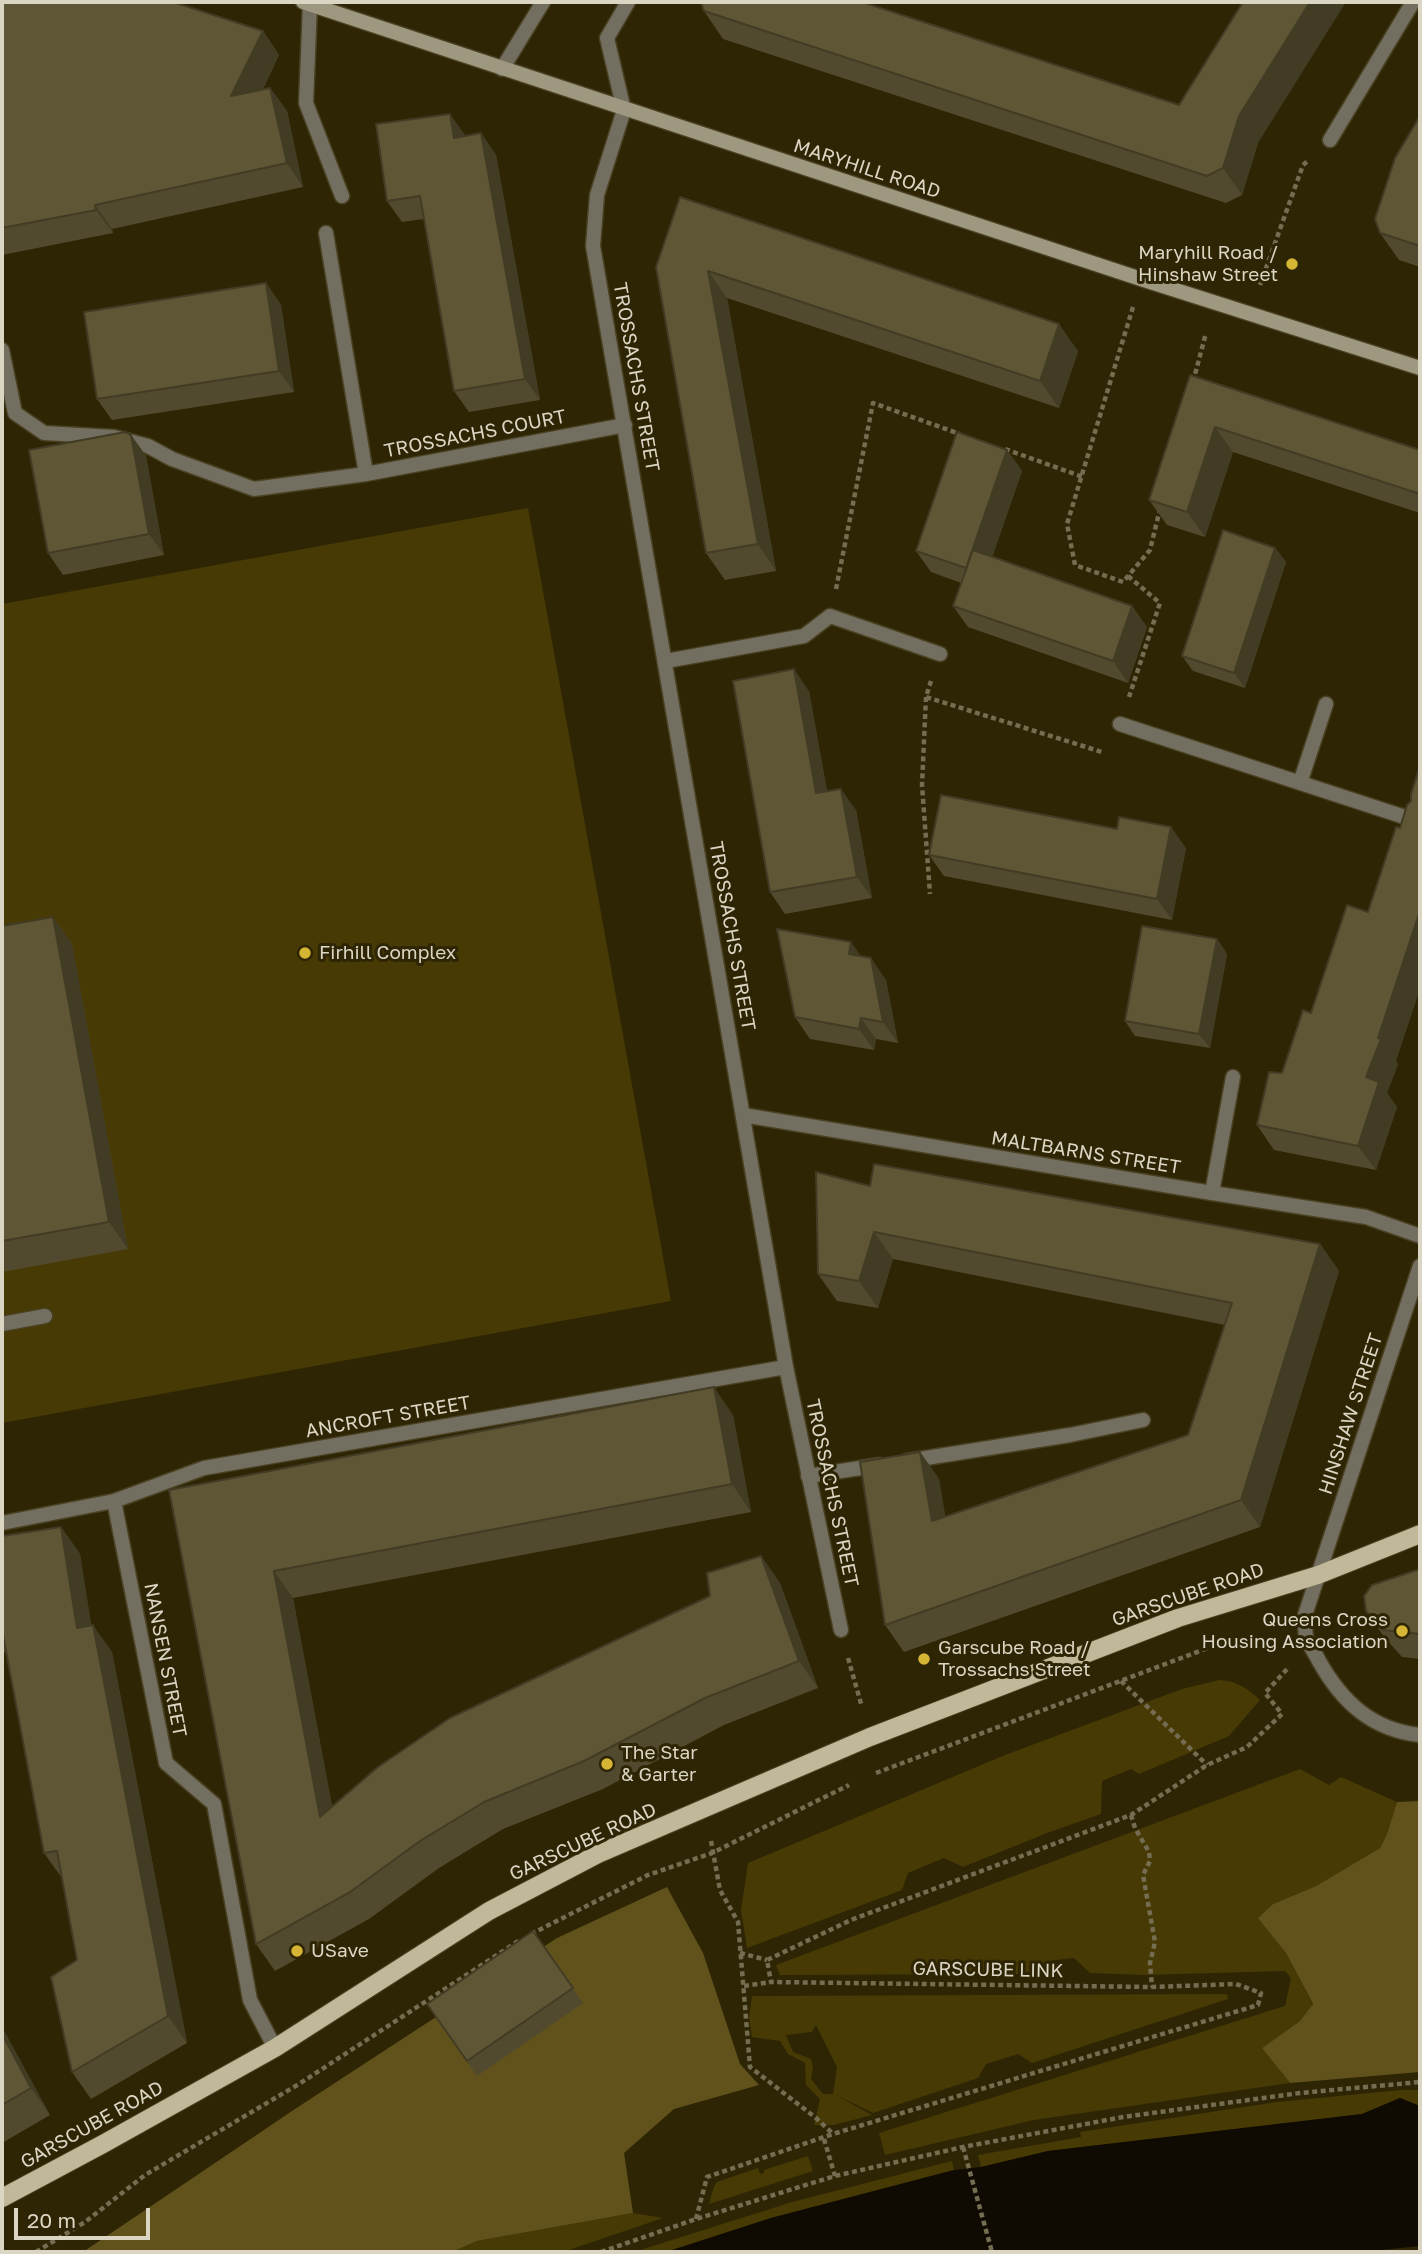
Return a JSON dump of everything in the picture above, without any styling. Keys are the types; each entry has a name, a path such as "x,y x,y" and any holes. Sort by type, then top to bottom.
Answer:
{"main road":[{"name":"GARSCUBE ROAD","path":"2,2198 275,2048 489,1911 598,1854 870,1737 1178,1618 1318,1575 1420,1534"}],"street":[{"path":"502,69 543,2"},
{"path":"624,110 607,38 628,2"},
{"path":"1329,140 1413,2"},
{"path":"307,3 306,103 342,196"},
{"name":"MARYHILL ROAD","path":"307,3 624,110 1420,368"},
{"name":"TROSSACHS STREET","path":"624,110 597,195 593,246 786,1367 841,1630"},
{"name":"TROSSACHS COURT","path":"326,233 366,474 625,425"},
{"path":"2,351 15,414 44,433 114,437 148,446 172,459 254,489 366,474"},
{"path":"666,661 804,636 830,616 940,654"},
{"path":"1300,783 1326,704"},
{"path":"1120,724 1420,822"},
{"path":"1212,1194 1233,1077"},
{"name":"MALTBARNS STREET","path":"743,1115 1212,1194 1366,1217 1420,1236"},
{"name":"HINSHAW STREET","path":"1310,1644 1306,1636 1305,1615 1420,1266"},
{"path":"2,1324 45,1316"},
{"name":"ANCROFT STREET","path":"2,1523 114,1501 204,1468 786,1367"},
{"path":"808,1476 1070,1435 1143,1420"},
{"name":"NANSEN STREET","path":"114,1501 166,1763 214,1804 250,2000 275,2048"},
{"path":"1310,1644 1330,1681 1359,1712 1394,1731 1420,1735"}],"path":[{"path":"1250,313 1303,165 1329,140"},
{"path":"1141,279 1067,524 1075,565 1123,582 1150,550 1163,498"},
{"path":"1190,393 1213,302"},
{"path":"830,616 873,403 965,435"},
{"path":"1004,449 1083,477"},
{"path":"926,697 1105,753 1120,724 1160,603 1128,576"},
{"path":"930,894 922,785 926,697 940,654"},
{"path":"841,1630 870,1737"},
{"path":"740,1953 768,1961 851,1920 1131,1815 1207,1765 1247,1747 1282,1714 1265,1693 1310,1644"},
{"path":"1121,1681 1207,1765"},
{"path":"1131,1815 1149,1852 1150,1861 1143,1875 1155,1942 1150,1963 1152,1987"},
{"path":"712,1853 720,1890 738,1923 750,2067 833,2134"},
{"path":"768,1961 771,1982"},
{"name":"GARSCUBE LINK","path":"696,2219 707,2177 833,2134 1258,2005 1261,1993 1236,1984 1152,1987 771,1982 744,1986"},
{"path":"601,2252 835,2176 963,2147 1173,2110 1300,2093 1420,2082"},
{"path":"824,2139 835,2176"},
{"path":"963,2147 992,2252"}],"shaded area":[{"name":"Firhill Complex","path":"528,508 671,1301 2,1423 2,604"},
{"path":"1219,1680 1241,1686 1260,1700 1229,1736 1139,1774 1131,1769 1102,1781 1101,1814 963,1867 944,1858 908,1873 902,1890 747,1948 741,1910 748,1863 1005,1755 1182,1689"},
{"path":"1300,1769 1329,1785 1341,1777 1397,1802 1380,1848 1316,1886 1273,1904 1259,1917 1286,1953 1313,2005 1300,2021 1262,2048 1290,2083 1034,2120 885,2155 879,2133 1285,2006 1291,1978 1285,1971 1143,1975 1090,1973 1074,1958 1048,1961 1030,1974 780,1975 776,1965"},
{"path":"1420,1801 1420,2072 1290,2083 1262,2048 1300,2021 1313,2004 1286,1953 1258,1918 1273,1904 1316,1886 1380,1848 1397,1802"},
{"path":"667,1887 703,1953 740,2064 759,2085 674,2109 624,2153 633,2213 477,2241 452,2252 83,2252 295,2109 557,1938"},
{"path":"1227,1994 1228,1999 1032,2063 1018,2054 986,2064 978,2078 873,2113 836,2095 872,2115 834,2125 814,2125 820,2099 806,2085 805,2063 788,2054 780,2041 752,2037 749,2018 752,1996","holes":["816,2025 837,2067 833,2094 823,2094 811,2079 811,2059 793,2052 786,2035 812,2032"]},
{"path":"1420,2090 1420,2106 1400,2098 1362,2114 1048,2151 981,2167 978,2155 1081,2137 1080,2132 1277,2102"},
{"path":"1400,2098 1420,2106 1420,2246 1361,2252 666,2252 771,2218 954,2170 981,2167 1048,2151 1362,2114"},
{"path":"808,2156 813,2171 709,2204 717,2182 758,2168 760,2174 764,2173 764,2170"},
{"path":"952,2161 954,2170 771,2218 666,2252 634,2252 792,2202"},
{"path":"633,2213 663,2218 563,2252 452,2252 477,2241"}],"building":[{"path":"2,2 173,2 263,31 231,96 270,88 287,163 95,205 96,210 2,228"},
{"path":"701,2 862,2 1179,105 1243,2 1310,2 1239,116 1223,168 1207,176 704,11"},
{"path":"450,114 454,138 481,133 525,379 454,391 420,196 387,201 376,124"},
{"path":"1420,116 1420,246 1380,233 1375,219 1395,158"},
{"path":"680,197 1059,324 1040,381 708,271 758,544 706,553 656,267"},
{"path":"266,283 279,371 97,399 84,312"},
{"path":"1190,375 1420,450 1420,494 1215,427 1187,512 1149,500"},
{"path":"125,432 131,435 149,534 48,553 29,450"},
{"path":"957,432 1007,450 966,568 916,551"},
{"path":"1223,530 1275,548 1234,673 1182,656"},
{"path":"973,550 1132,606 1113,661 953,606"},
{"path":"794,669 816,793 841,789 857,877 770,892 733,681"},
{"path":"1420,766 1420,911 1378,1038 1381,1039 1366,1077 1379,1082 1358,1146 1257,1125 1269,1072 1282,1073 1303,1010 1311,1013 1347,905 1368,912 1396,827 1400,828 1407,805 1411,801"},
{"path":"941,795 1117,829 1119,817 1171,827 1157,899 929,855"},
{"path":"53,917 109,1222 2,1241 2,926"},
{"path":"1142,926 1217,939 1199,1034 1125,1021"},
{"path":"777,929 851,942 849,954 871,958 883,1022 861,1018 859,1029 795,1017"},
{"path":"874,1164 1320,1244 1241,1500 885,1625 860,1462 920,1452 932,1521 1188,1435 1232,1303 874,1232 859,1281 818,1274 816,1172 870,1186"},
{"path":"714,1387 732,1484 274,1571 320,1817 378,1767 450,1718 710,1596 707,1573 761,1556 799,1661 705,1698 584,1761 484,1802 420,1841 350,1892 256,1944 169,1490"},
{"path":"61,1527 77,1628 93,1625 168,2016 72,2072 51,1977 77,1960 57,1851 44,1853 2,1630 2,1536"},
{"path":"1420,1569 1420,1634 1383,1630 1366,1611 1364,1596 1372,1585"},
{"path":"533,1931 573,1988 467,2061 427,2004"},
{"path":"2,2034 31,2088 2,2105"}],"place":[{"name":"Maryhill Road / Hinshaw Street","path":"1292,264"},
{"name":"Firhill Complex","path":"305,953"},
{"name":"Queens Cross Housing Association","path":"1402,1631"},
{"name":"Garscube Road / Trossachs Street","path":"924,1659"},
{"name":"The Star & Garter","path":"607,1764"},
{"name":"USave","path":"297,1951"}]}
